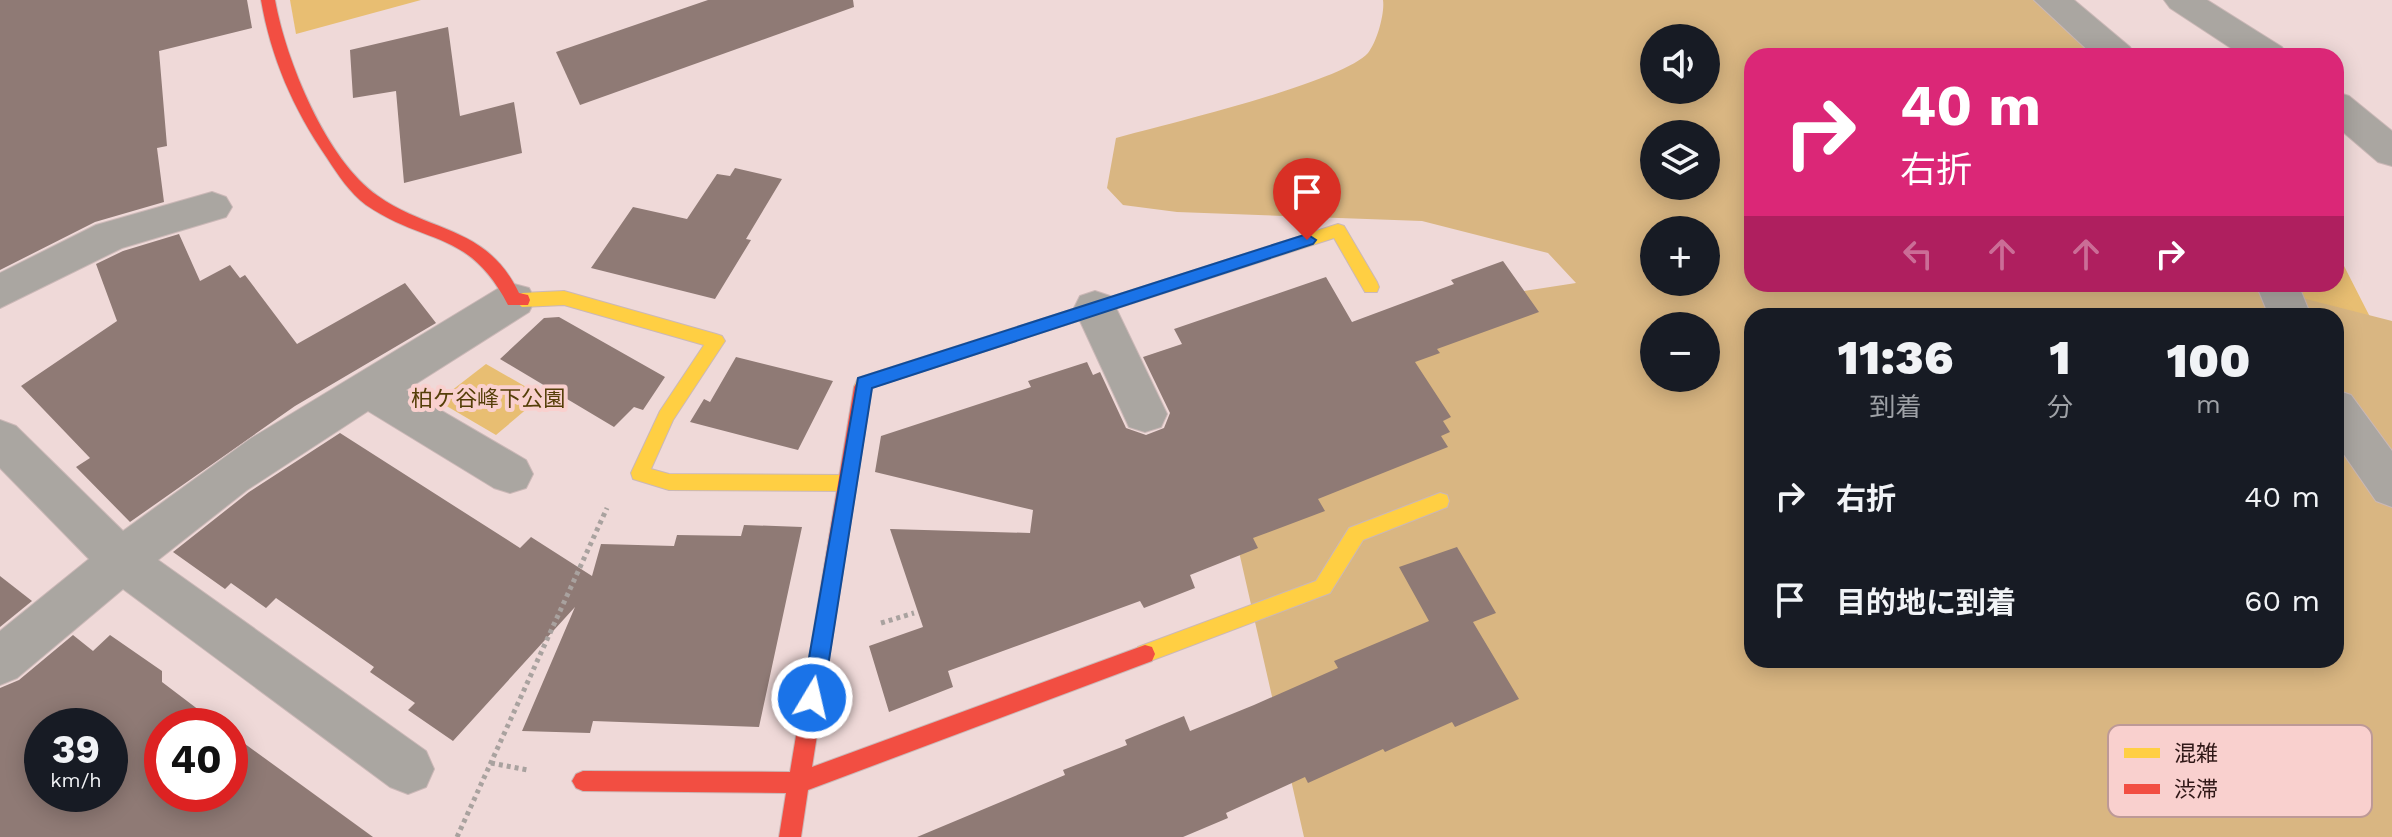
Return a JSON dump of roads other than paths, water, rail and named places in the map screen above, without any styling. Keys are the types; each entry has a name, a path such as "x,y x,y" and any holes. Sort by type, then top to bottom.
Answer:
{"street":[{"path":"268,0 273,40 290,85 308,124 349,178 372,201 401,217 475,248 512,286 514,300"},
{"path":"2052,0 2108,48"},
{"path":"2182,0 2257,48"},
{"path":"2344,112 2392,152"},
{"path":"0,292 110,236 212,207"},
{"path":"790,837 864,383 1338,230 1371,287"},
{"path":"0,662 122,561 266,452 371,391 514,300 564,298 716,341 666,416 640,473 669,482 846,483"},
{"path":"1095,308 1145,414"},
{"path":"371,391 510,474"},
{"path":"2344,419 2392,487"},
{"path":"0,439 122,561 408,769"},
{"path":"583,781 798,783 1323,587 1356,534 1440,501"}],"park label":[{"name":"柏ケ谷峰下公園","path":"488,398"}]}
